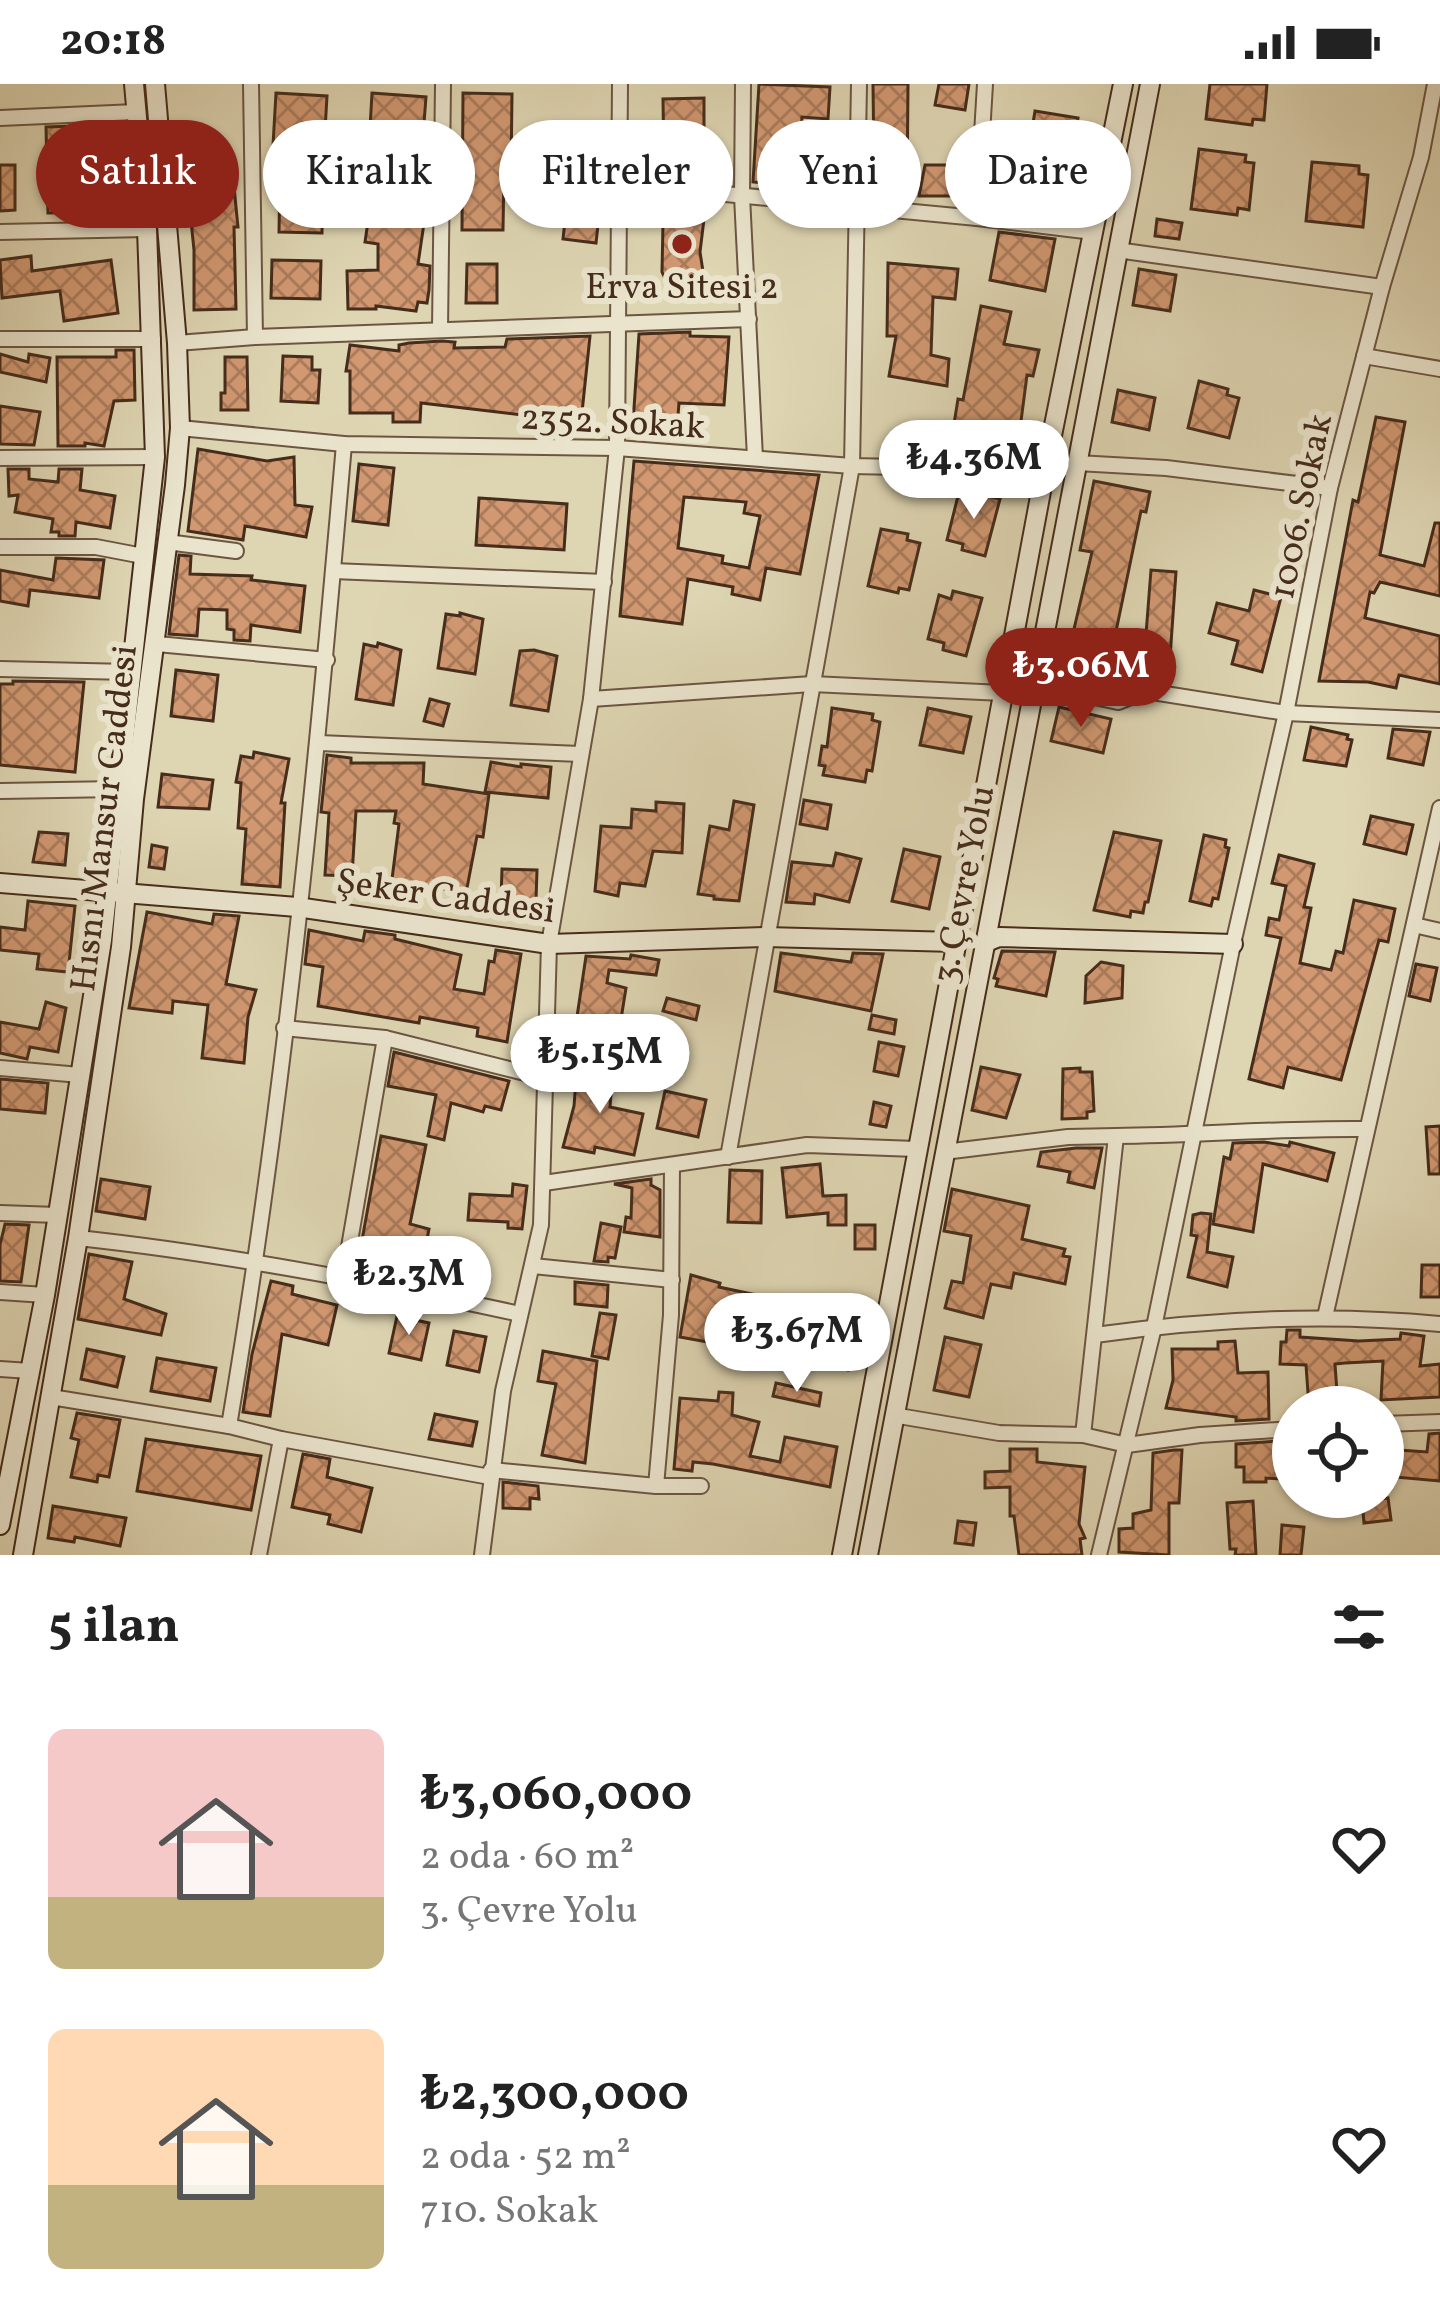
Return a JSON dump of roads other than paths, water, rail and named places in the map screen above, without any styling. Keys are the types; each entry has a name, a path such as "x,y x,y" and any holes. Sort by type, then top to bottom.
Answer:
{"main road":[{"path":"0,1526 6,1460 45,1295 116,890 118,789 155,457 147,229 134,84"},
{"name":"Hısnı Mansur Caddesi","path":"23,1555 78,1238 116,890 157,644 180,428 155,84"},
{"name":"3. Çevre Yolu","path":"842,1555 1045,470 1123,84"},
{"name":"3. Çevre Yolu","path":"868,1555 1150,84"},
{"name":"Şeker Caddesi","path":"0,883 297,907 549,944 766,937 955,942"},
{"path":"984,943 999,937 1233,944"}],"street":[{"path":"251,84 255,337"},
{"path":"440,330 443,84"},
{"path":"620,84 620,120"},
{"path":"743,84 742,196 755,458"},
{"path":"858,120 859,84"},
{"path":"984,120 986,84"},
{"name":"1006. Sokak","path":"1099,1555 1154,1327 1330,488 1421,157 1435,84"},
{"path":"0,118 136,112"},
{"path":"733,195 757,198"},
{"path":"482,1555 491,1473 533,1266 544,1183 549,944 591,699 604,581 617,448 621,228"},
{"path":"728,1157 852,466 854,228"},
{"path":"1060,228 1093,232"},
{"path":"0,232 147,229"},
{"path":"1118,250 1382,287"},
{"path":"177,343 749,319"},
{"path":"0,339 153,339"},
{"path":"1364,356 1440,369"},
{"name":"2352. Sokak","path":"180,428 344,445 617,448 852,466 1045,470"},
{"path":"229,1426 256,1263 319,743 344,445"},
{"path":"0,458 155,457"},
{"path":"1076,463 1166,468 1330,488"},
{"path":"167,542 236,551"},
{"path":"0,548 96,547 143,556"},
{"path":"333,571 604,581"},
{"path":"157,644 327,660"},
{"path":"0,669 129,672"},
{"path":"591,699 812,684 1003,693"},
{"path":"1034,684 1118,702 1146,691 1286,713 1440,720"},
{"path":"319,743 580,754"},
{"path":"0,791 118,789"},
{"path":"1325,1317 1440,808"},
{"path":"1414,925 1440,931"},
{"path":"284,1028 385,1038 545,1078"},
{"path":"344,1276 385,1038"},
{"path":"0,1068 80,1076"},
{"path":"944,1152 1068,1137 1195,1136 1278,1127 1366,1129"},
{"path":"1083,1435 1116,1136"},
{"path":"544,1183 807,1145 916,1149"},
{"path":"656,1486 672,1280 672,1165"},
{"path":"0,1213 57,1215"},
{"path":"78,1238 344,1276 520,1314"},
{"path":"533,1266 672,1280"},
{"path":"0,1292 45,1295"},
{"path":"1094,1335 1325,1317 1440,1324"},
{"path":"0,1370 30,1371"},
{"path":"51,1397 491,1473 701,1486"},
{"path":"893,1415 999,1432 1083,1435 1127,1445 1272,1430"},
{"path":"1404,1423 1440,1422"},
{"path":"259,1555 281,1439"}],"place":[{"name":"Erva Sitesi 2","path":"682,244"}]}
